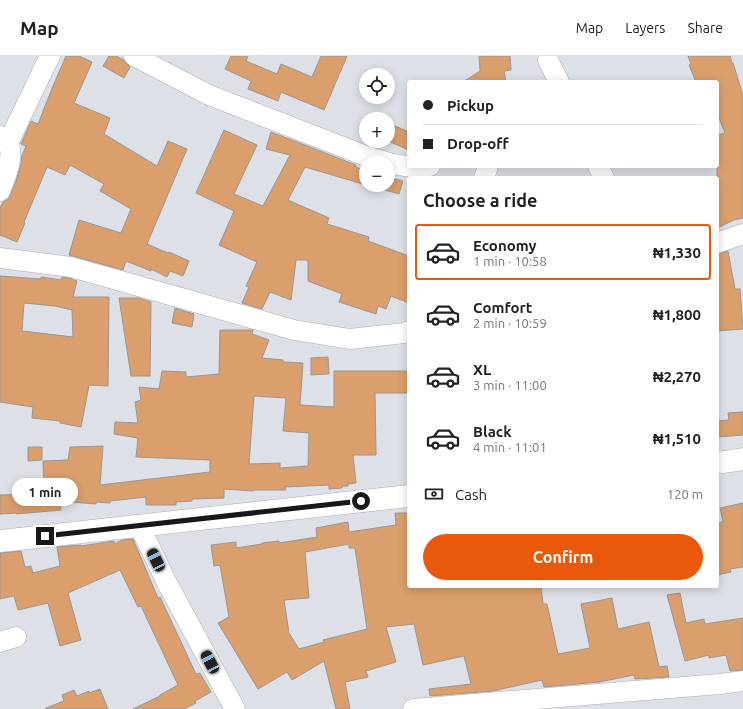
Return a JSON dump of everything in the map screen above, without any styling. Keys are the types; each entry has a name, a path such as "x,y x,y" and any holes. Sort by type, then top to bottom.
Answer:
{"street":[{"path":"0,191 7,174 11,155 4,140 17,124 50,56"},
{"path":"134,56 209,95 366,156 407,166"},
{"path":"548,60 558,80"},
{"path":"719,242 743,234"},
{"path":"0,258 71,267 294,330 350,339 407,332"},
{"path":"719,462 743,459"},
{"path":"0,541 407,496"},
{"path":"139,525 167,582 234,709"},
{"path":"414,709 743,681"}],"building":[{"path":"66,56 79,56 92,62 74,103 110,118 104,134 157,166 168,141 187,149 147,244 189,261 183,276 170,271 167,277 151,269 151,271 126,261 123,270 69,255 79,220 121,233 131,209 100,191 104,184 70,165 65,175 47,167 17,242 0,235 0,208 3,202 10,196 16,181 26,146 21,144 31,121 38,124"},
{"path":"109,56 116,56 124,60 130,67 124,78 103,66"},
{"path":"231,56 248,56 246,61 277,74 281,64 312,77 321,56 347,56 324,110 281,92 278,101 248,89 251,81 225,69"},
{"path":"479,56 510,56 511,70 504,71 506,80 466,80 480,71"},
{"path":"688,56 730,56 743,95 743,218 734,220 719,227 719,176 717,176 717,168 719,168 719,134 725,133 719,118 719,80 695,80 689,65 691,64"},
{"path":"395,126 407,131 407,149 395,144"},
{"path":"224,130 257,145 234,194 263,206 290,155 266,149 271,132 356,165 356,167 359,168 359,183 305,167 288,200 329,218 327,224 369,237 368,241 407,255 407,302 391,296 386,309 378,306 376,314 339,302 342,294 308,281 308,260 296,260 291,300 270,292 262,309 242,303 249,287 246,286 257,262 219,245 234,211 196,193"},
{"path":"395,179 403,181 399,194 392,192 395,192"},
{"path":"728,251 735,289 740,289 743,329 719,331 719,253"},
{"path":"0,276 41,279 41,277 61,280 62,277 69,278 77,281 73,297 109,297 108,386 89,385 81,427 60,423 60,421 32,418 33,407 0,402","holes":["24,303 55,306 72,310 73,337 22,331"]},
{"path":"119,298 139,298 151,302 150,376 131,376"},
{"path":"175,308 194,314 192,327 172,323"},
{"path":"220,330 253,330 252,334 269,340 262,358 283,360 283,362 303,363 300,405 334,407 334,371 407,371 407,393 375,393 376,455 353,455 356,483 348,484 348,486 342,486 342,488 329,489 329,485 285,487 286,490 253,491 224,489 224,498 192,499 192,501 176,502 176,505 146,505 146,497 110,501 110,503 96,502 96,504 60,501 61,510 0,514 0,495 44,494 43,461 68,460 70,447 103,446 100,485 210,472 210,460 136,457 138,438 114,434 115,422 138,423 135,402 141,400 139,387 159,389 162,371 186,372 186,377 219,374","holes":["254,396 286,398 283,431 309,433 308,466 280,468 280,463 249,464"]},
{"path":"328,357 329,374 311,375 311,358"},
{"path":"743,412 743,435 719,437 719,421 729,420 728,413"},
{"path":"28,447 42,447 42,460 28,461"},
{"path":"743,503 743,567 730,569 731,572 719,575 719,523 723,522 720,508"},
{"path":"395,513 407,513 407,588 541,588 543,604 547,604 558,654 590,648 581,604 612,598 618,629 649,622 659,667 667,666 669,677 635,679 634,675 599,682 544,687 542,680 493,691 430,696 429,689 471,684 464,656 423,665 414,624 386,627 396,662 366,671 368,677 345,682 350,709 336,709 324,661 292,680 287,672 258,689 218,623 229,617 220,565 214,566 211,545 236,542 236,548 262,543 279,541 279,543 317,537 316,528 348,522 349,532 396,525","holes":["349,544 349,548 355,548 367,629 323,640 324,642 299,649 289,633 284,600 309,598 305,552"]},
{"path":"133,539 158,598 160,597 196,674 200,673 211,692 195,701 196,703 184,709 133,709 160,696 178,685 141,606 138,607 120,570 68,593 81,640 60,646 48,603 18,610 14,596 0,599 0,553 21,551 25,567 31,566 33,573 60,566 57,547 81,546 114,541 114,544 122,540"},
{"path":"680,593 686,623 704,619 705,624 743,618 743,670 730,671 726,655 709,658 709,655 685,661 667,595"},
{"path":"100,689 108,709 46,709 64,701 62,695 74,690 77,696 89,691 89,693"}],"route":[{"path":"45,536 361,501"}]}
